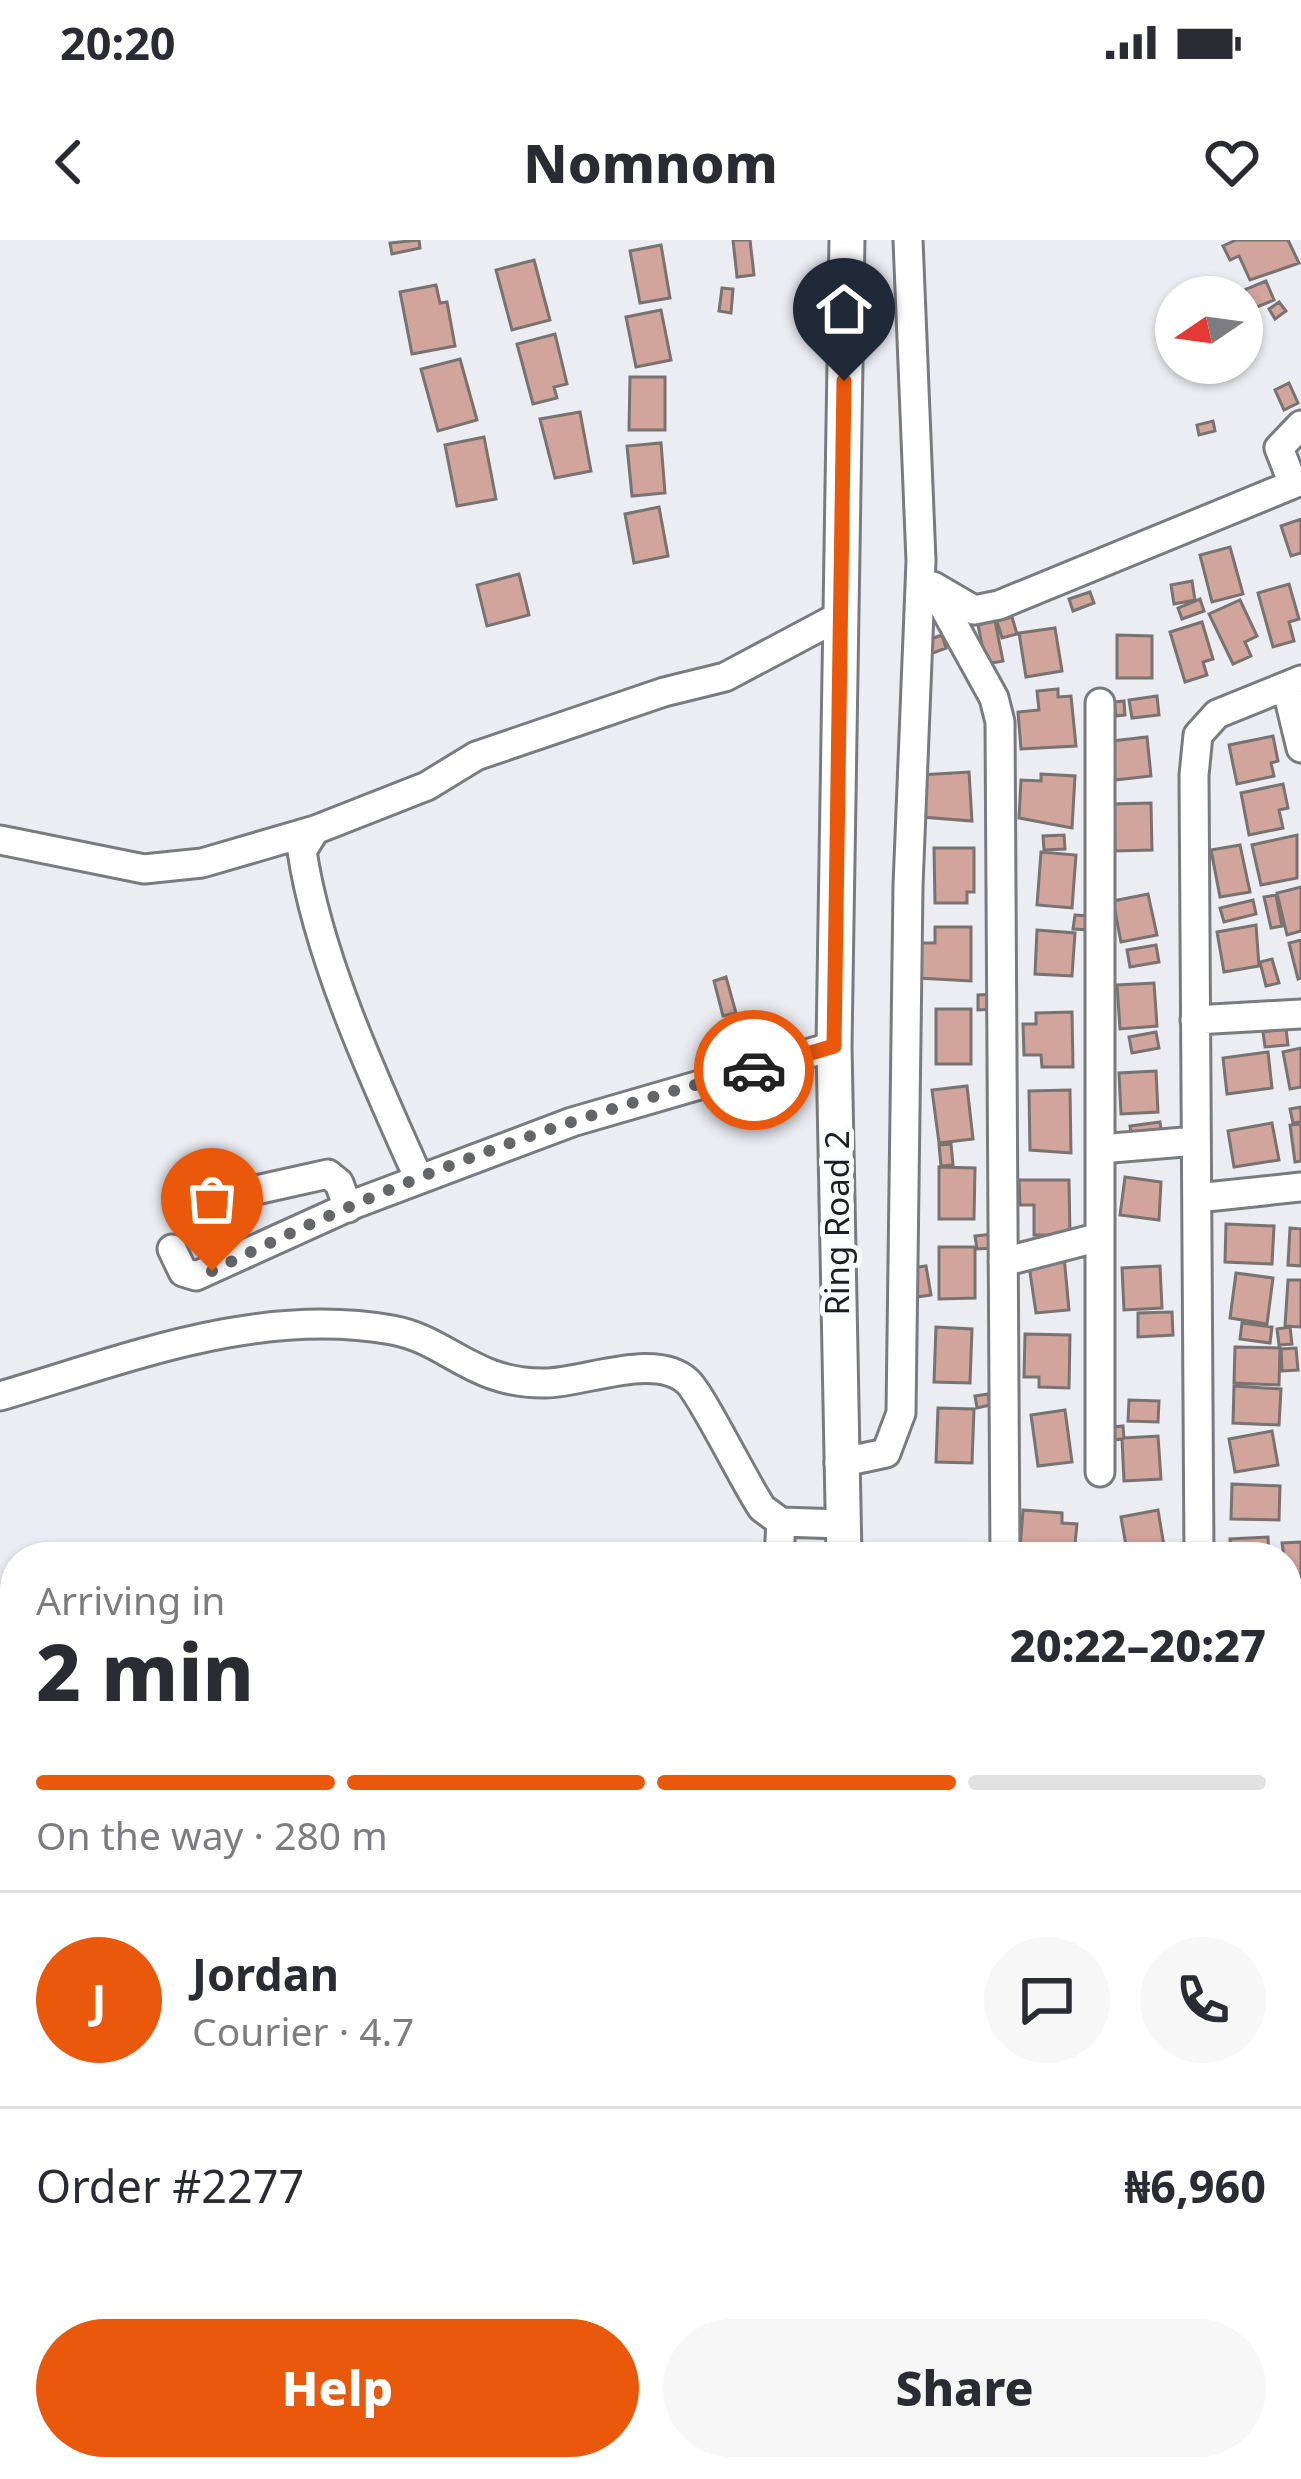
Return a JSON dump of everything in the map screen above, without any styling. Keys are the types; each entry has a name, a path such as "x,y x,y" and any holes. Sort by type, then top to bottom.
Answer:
{"main road":[{"name":"Ring Road 2","path":"843,1541 834,1046 847,240"}],"street":[{"path":"839,1462 886,1453 901,1414 908,886 921,561 908,240"},
{"path":"935,591 974,610 999,605 1297,483 1280,448 1301,425"},
{"path":"921,561 994,698 1000,722 1005,1542"},
{"path":"0,840 144,869 202,863 315,830 428,787 476,756 514,742 724,677 838,617"},
{"path":"1199,1542 1198,735 1217,714 1293,682 1301,748"},
{"path":"1100,703 1100,1472"},
{"path":"315,830 302,851 322,934 366,1059 419,1179"},
{"path":"1196,1020 1301,1014"},
{"path":"172,1249 184,1272 196,1276 419,1179 591,1116 834,1046"},
{"path":"1100,1149 1196,1141"},
{"path":"180,1207 328,1174 339,1183 348,1208"},
{"path":"1197,1198 1301,1187"},
{"path":"1003,1262 1100,1238"},
{"path":"0,1396 183,1340 248,1328 397,1330 480,1373 507,1381 548,1384 665,1372 688,1382 762,1508 781,1522 843,1541"},
{"path":"780,1542 781,1522"}],"building":[{"path":"419,240 420,248 392,254 390,243"},
{"path":"733,240 750,240 754,275 737,277"},
{"path":"1236,240 1288,240 1299,263 1248,276 1239,256 1230,260 1223,246"},
{"path":"661,245 670,298 640,303 630,251"},
{"path":"534,260 550,320 512,330 496,270"},
{"path":"1263,282 1274,300 1263,304"},
{"path":"436,285 440,303 447,302 455,346 412,354 400,292"},
{"path":"722,288 733,289 731,313 719,311"},
{"path":"1279,302 1286,311 1275,319 1269,309"},
{"path":"661,310 671,360 636,367 626,317"},
{"path":"555,334 567,384 554,387 557,398 533,404 517,344"},
{"path":"460,359 477,420 438,431 421,369"},
{"path":"630,377 665,377 665,430 629,430"},
{"path":"1289,383 1298,403 1284,410 1275,390"},
{"path":"580,412 591,471 555,478 540,419"},
{"path":"1213,421 1215,431 1199,435 1197,425"},
{"path":"484,437 496,499 457,506 445,445"},
{"path":"661,443 665,493 632,496 627,446"},
{"path":"659,507 668,556 634,563 625,514"},
{"path":"1301,519 1301,553 1291,556 1281,526"},
{"path":"1230,547 1243,594 1212,602 1200,555"},
{"path":"519,574 529,615 487,626 477,585"},
{"path":"1192,581 1195,600 1174,604 1171,585"},
{"path":"1289,584 1299,619 1289,622 1294,641 1273,647 1258,593"},
{"path":"1090,592 1094,603 1073,611 1069,599"},
{"path":"1200,599 1204,611 1182,619 1178,608"},
{"path":"1240,600 1257,636 1245,642 1251,656 1233,664 1209,614"},
{"path":"1012,617 1017,634 1002,638 997,621"},
{"path":"995,621 1003,661 986,664 978,625"},
{"path":"1202,622 1213,659 1203,662 1207,675 1185,682 1170,632"},
{"path":"1055,628 1062,671 1026,677 1019,633"},
{"path":"942,635 946,648 933,653 928,640"},
{"path":"1117,635 1152,636 1152,678 1117,678"},
{"path":"1058,689 1058,697 1071,696 1076,746 1021,749 1018,712 1039,710 1037,691"},
{"path":"1157,696 1159,715 1132,718 1129,700"},
{"path":"1124,701 1125,715 1116,716 1114,702"},
{"path":"1273,736 1278,761 1271,763 1274,776 1237,784 1229,745"},
{"path":"1147,737 1151,776 1115,780 1111,741"},
{"path":"969,772 972,821 922,817 920,775"},
{"path":"1041,774 1075,776 1072,828 1019,818 1021,780 1041,781"},
{"path":"1283,784 1288,808 1279,810 1283,828 1249,835 1241,793"},
{"path":"1151,803 1152,850 1115,851 1114,804"},
{"path":"1064,835 1065,849 1044,850 1043,836"},
{"path":"1297,835 1297,878 1261,885 1252,845"},
{"path":"1240,845 1250,892 1220,897 1211,850"},
{"path":"934,848 974,848 974,892 967,892 967,903 935,903"},
{"path":"1041,852 1076,855 1072,908 1037,905"},
{"path":"1301,887 1301,931 1287,935 1277,893"},
{"path":"1148,894 1157,935 1121,942 1113,901"},
{"path":"1276,895 1282,926 1271,928 1264,897"},
{"path":"1253,900 1256,914 1224,922 1220,908"},
{"path":"1075,915 1090,916 1089,930 1073,929"},
{"path":"1256,925 1259,966 1224,972 1217,932"},
{"path":"935,927 971,927 971,981 918,978 917,943 935,943"},
{"path":"1037,930 1075,933 1072,976 1035,974"},
{"path":"1301,940 1301,978 1298,979 1289,943"},
{"path":"1156,945 1159,962 1130,967 1127,950"},
{"path":"1272,959 1279,983 1266,986 1260,962"},
{"path":"726,977 736,1013 723,1016 714,981"},
{"path":"1154,983 1157,1026 1120,1029 1117,985"},
{"path":"995,994 995,1009 978,1010 978,995"},
{"path":"936,1009 971,1009 971,1064 936,1064"},
{"path":"1072,1012 1073,1067 1042,1067 1041,1055 1024,1055 1023,1024 1036,1024 1036,1013"},
{"path":"1286,1029 1288,1045 1265,1047 1263,1032"},
{"path":"1156,1032 1159,1048 1132,1053 1129,1037"},
{"path":"1301,1048 1301,1087 1290,1089 1283,1052"},
{"path":"1268,1052 1272,1088 1227,1094 1223,1058"},
{"path":"1156,1071 1158,1112 1121,1114 1119,1073"},
{"path":"967,1086 973,1139 939,1143 932,1090"},
{"path":"1070,1090 1071,1153 1030,1150 1029,1091"},
{"path":"1301,1107 1301,1122 1293,1123 1290,1109"},
{"path":"1160,1122 1162,1136 1132,1140 1130,1126"},
{"path":"1272,1123 1279,1160 1234,1167 1228,1131"},
{"path":"1301,1124 1301,1161 1295,1162 1290,1125"},
{"path":"951,1144 953,1165 941,1166 939,1145"},
{"path":"939,1167 975,1168 974,1219 939,1219"},
{"path":"1125,1177 1161,1182 1159,1220 1120,1215"},
{"path":"1019,1180 1069,1180 1070,1235 1034,1235 1034,1205 1020,1205"},
{"path":"1226,1224 1274,1226 1272,1264 1225,1262"},
{"path":"1290,1228 1301,1229 1301,1266 1288,1265"},
{"path":"993,1234 994,1248 977,1249 975,1236"},
{"path":"939,1247 975,1247 975,1298 939,1299"},
{"path":"1064,1256 1069,1310 1036,1313 1028,1259"},
{"path":"926,1266 931,1295 917,1297 911,1268"},
{"path":"1160,1266 1162,1308 1124,1310 1122,1268"},
{"path":"1236,1273 1273,1278 1267,1324 1230,1318"},
{"path":"1288,1280 1301,1280 1301,1327 1285,1326"},
{"path":"1172,1312 1173,1335 1138,1337 1138,1313"},
{"path":"1242,1323 1272,1327 1270,1343 1240,1339"},
{"path":"936,1327 972,1329 970,1383 934,1382"},
{"path":"1290,1327 1292,1344 1279,1345 1277,1329"},
{"path":"1025,1334 1070,1335 1069,1388 1039,1387 1039,1377 1024,1377"},
{"path":"1235,1347 1280,1348 1279,1385 1234,1383"},
{"path":"1296,1348 1298,1370 1282,1371 1281,1349"},
{"path":"1234,1386 1281,1389 1279,1425 1233,1423"},
{"path":"988,1394 990,1405 977,1408 975,1396"},
{"path":"1129,1400 1159,1401 1158,1422 1128,1421"},
{"path":"938,1408 974,1409 972,1463 936,1462"},
{"path":"1065,1410 1072,1462 1038,1466 1031,1415"},
{"path":"1123,1426 1124,1438 1158,1436 1161,1479 1124,1481 1122,1439 1113,1440 1112,1427"},
{"path":"1272,1431 1278,1465 1235,1472 1229,1439"},
{"path":"1232,1484 1280,1486 1279,1520 1231,1519"},
{"path":"1023,1510 1062,1513 1062,1523 1077,1524 1075,1542 1021,1542"},
{"path":"1158,1510 1163,1542 1125,1542 1121,1517"},
{"path":"1268,1537 1268,1542 1230,1542"}],"way so far":[{"path":"212,1271 358,1203 477,1156 628,1104 754,1070"}],"route":[{"path":"754,1070 834,1046 844,381"}]}
